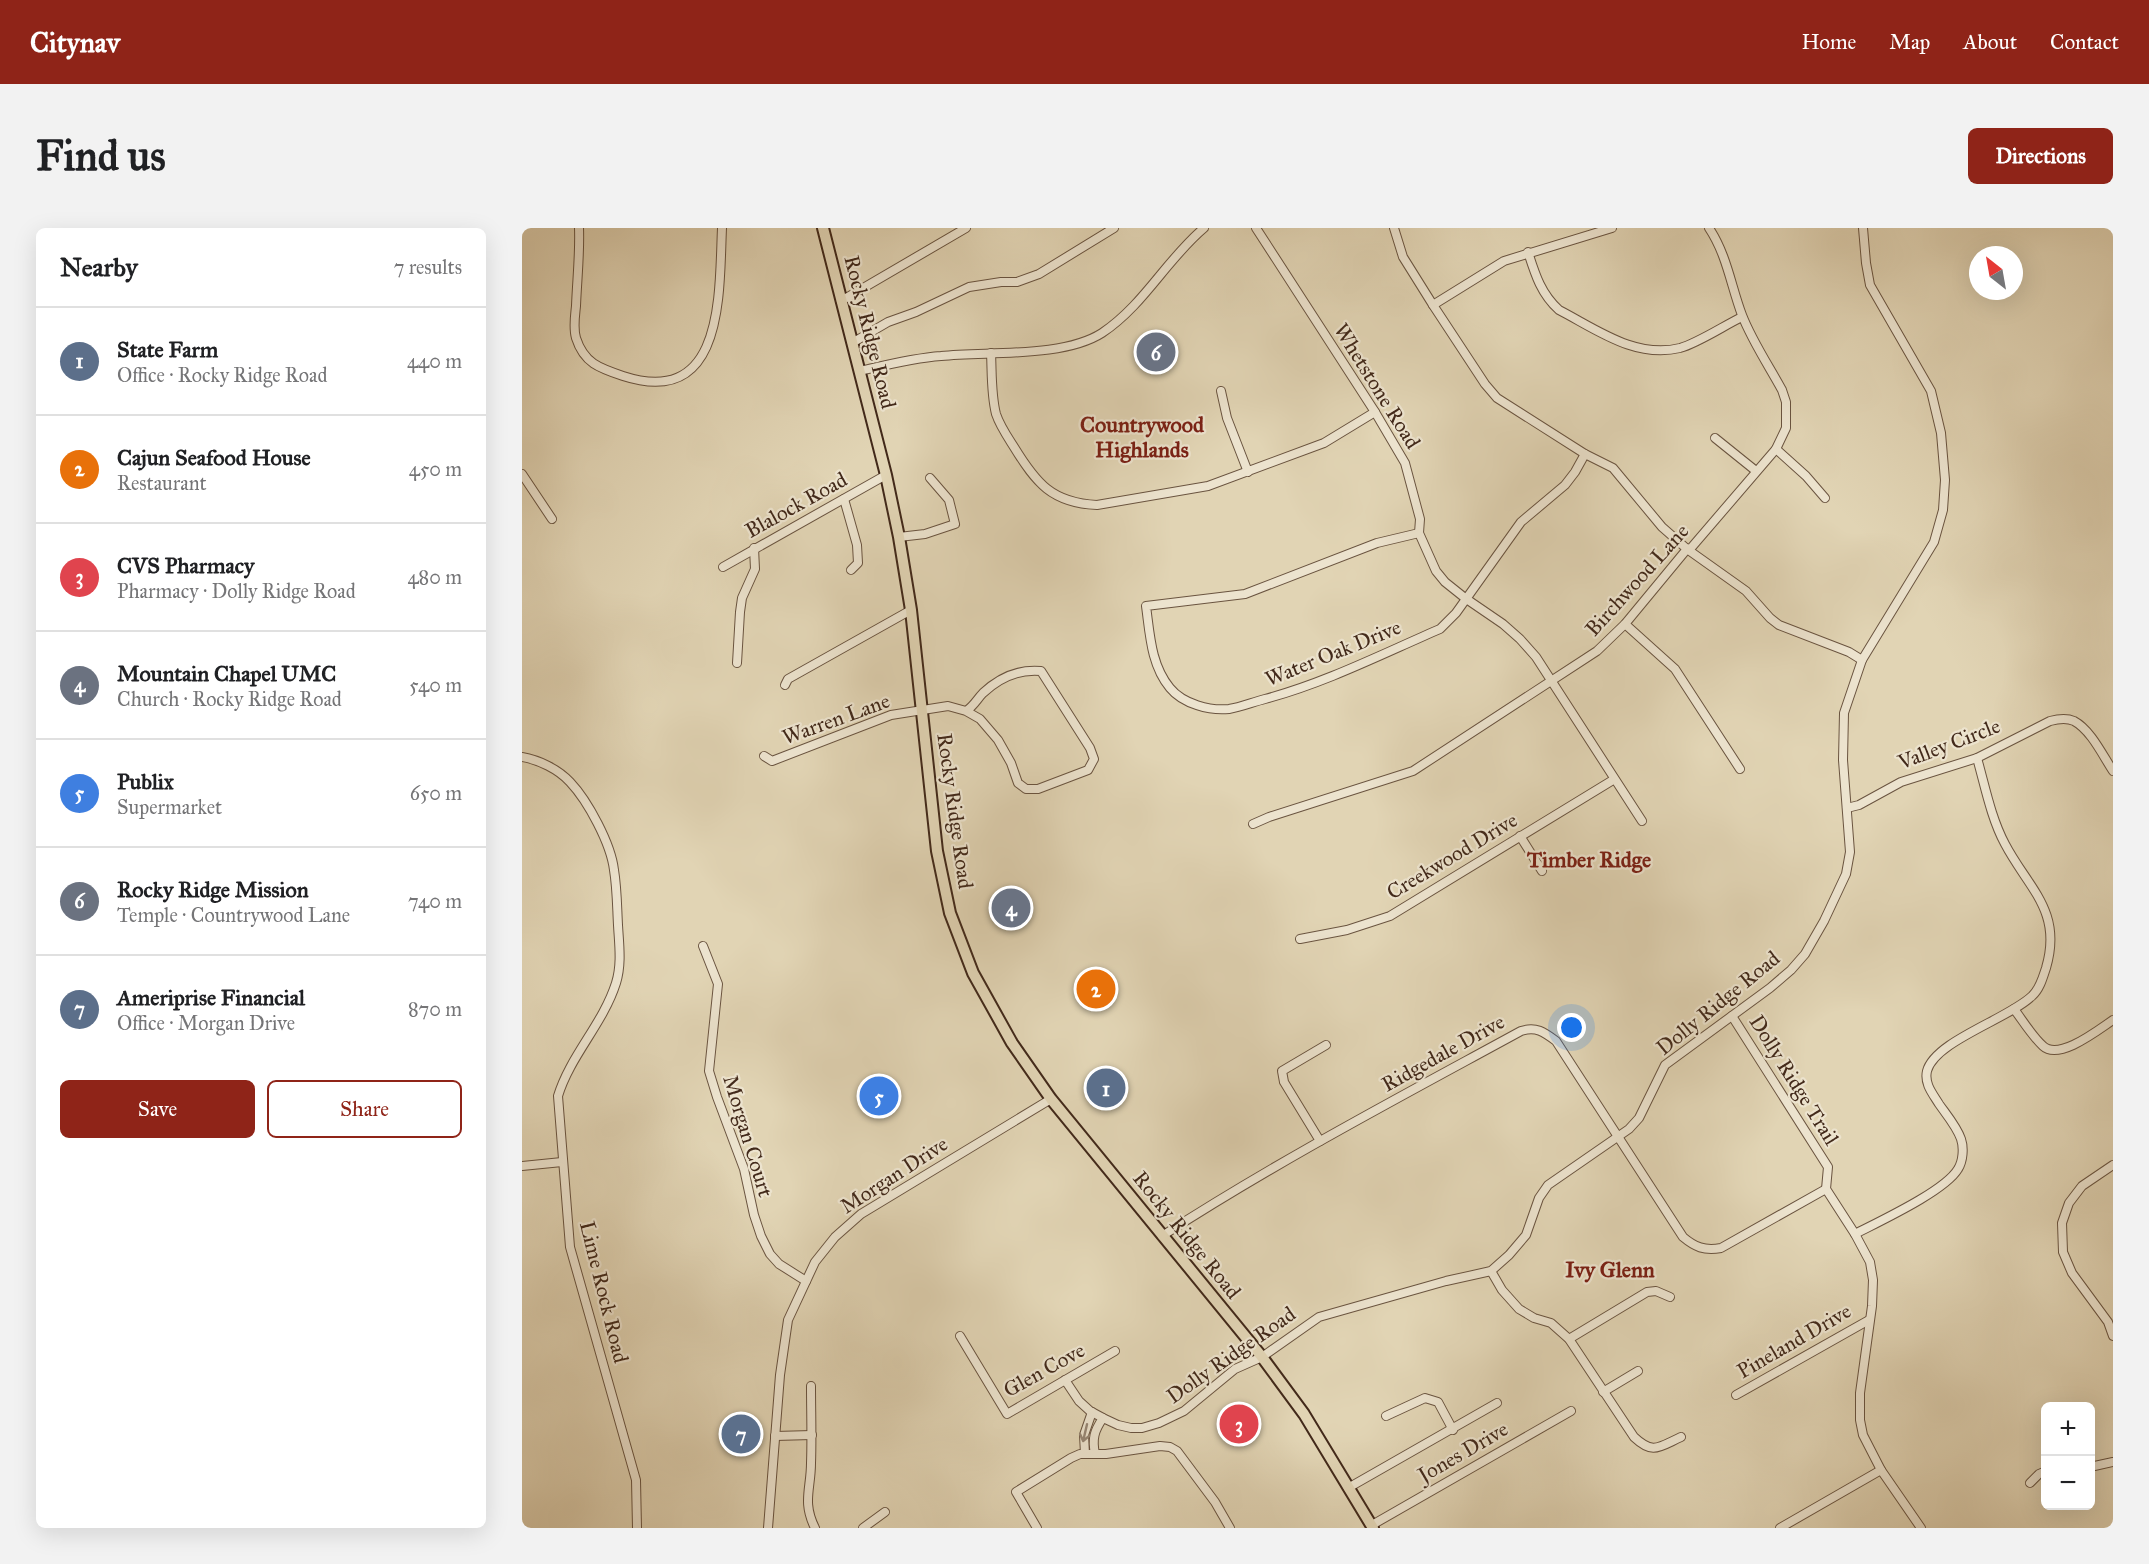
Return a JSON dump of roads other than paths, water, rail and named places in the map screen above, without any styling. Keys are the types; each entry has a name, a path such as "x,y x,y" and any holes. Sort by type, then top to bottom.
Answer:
{"main road":[{"name":"Rocky Ridge Road","path":"823,228 886,475 899,537 911,610 936,844 950,913 973,973 1012,1043 1051,1099 1262,1357 1304,1414 1373,1527"}],"street":[{"path":"579,228 575,334 581,351 588,360 601,369 634,380 662,381 686,373 694,366 706,348 714,329 719,292 722,228"},
{"path":"842,301 966,228"},
{"path":"852,343 888,322 916,312 969,287 1017,282 1039,274 1114,228"},
{"path":"860,371 919,359 1062,349 1089,340 1104,331 1135,305 1187,244 1204,228"},
{"name":"Whetstone Road","path":"1256,228 1375,412 1405,464 1420,519 1419,533 1436,571 1445,582 1465,598 1503,624 1536,657 1613,780 1642,821"},
{"path":"1394,228 1403,257 1485,384 1497,398 1585,454 1613,468 1662,527 1687,549 1746,591 1779,625 1849,652 1863,660"},
{"path":"1433,305 1504,261 1612,228"},
{"name":"Birchwood Lane","path":"1253,824 1413,771 1597,651 1625,624 1687,549 1691,548 1776,449 1786,428 1786,402 1782,390 1742,316 1727,264 1709,228"},
{"name":"Dolly Ridge Road","path":"1065,1380 1079,1401 1092,1412 1118,1425 1142,1428 1184,1411 1235,1370 1262,1357 1318,1317 1446,1281 1491,1271 1509,1255 1526,1234 1539,1198 1548,1185 1629,1129 1639,1118 1665,1065 1770,988 1805,954 1824,921 1846,874 1850,852 1843,760 1844,713 1863,660 1934,542 1943,510 1945,480 1941,434 1931,391 1870,285 1863,228"},
{"path":"1528,252 1538,284 1551,303 1559,310 1630,347 1653,351 1681,348 1742,316"},
{"path":"991,353 994,398 1002,428 1027,469 1040,485 1062,500 1080,504 1097,505 1209,486 1324,443 1375,412"},
{"path":"1221,391 1227,418 1248,472"},
{"path":"1715,438 1756,471"},
{"path":"1776,449 1806,476 1825,498"},
{"name":"Water Oak Drive","path":"1419,533 1377,543 1245,594 1146,606 1152,651 1160,673 1172,690 1185,700 1209,709 1229,709 1302,689 1440,629 1456,613 1521,522 1565,485 1585,454"},
{"path":"522,474 552,519"},
{"name":"Blalock Road","path":"723,567 886,475"},
{"path":"899,537 925,534 955,524 949,500 930,478"},
{"path":"844,499 857,545 858,563 851,570"},
{"path":"737,663 742,598 755,569 754,548"},
{"path":"785,685 788,679 911,610"},
{"path":"1625,624 1675,669 1740,769"},
{"path":"922,711 948,706 966,711 980,719 998,740 1011,763 1018,783 1026,789 1038,789 1088,770 1094,759 1090,748 1041,671 1028,670 1004,677 983,693 973,707 966,711"},
{"name":"Warren Lane","path":"764,756 772,761 891,715 922,711"},
{"name":"Valley Circle","path":"1847,808 1859,805 1901,782 1977,758 2050,721 2060,719 2074,721 2088,734 2113,771"},
{"name":"Lime Rock Road","path":"522,757 538,760 568,780 581,796 608,844 614,869 620,963 616,983 604,1010 562,1082 558,1096 570,1247 636,1480 637,1528"},
{"path":"1855,1234 1945,1185 1959,1169 1963,1154 1961,1138 1928,1085 1926,1074 1930,1062 1945,1048 2014,1009 2033,995 2042,981 2050,953 2049,928 2042,902 2004,843 1977,758"},
{"name":"Creekwood Drive","path":"1300,939 1347,930 1390,916 1613,780"},
{"path":"1520,836 1542,871"},
{"name":"Morgan Court","path":"703,946 718,984 709,1071 744,1169 761,1236 778,1264 806,1281"},
{"path":"2014,1009 2044,1048 2053,1051 2066,1049 2113,1020"},
{"name":"Dolly Ridge Trail","path":"1732,1016 1828,1167 1826,1189 1870,1262 1873,1280 1860,1393 1860,1420 1863,1435 1881,1470 1921,1528"},
{"name":"Ridgedale Drive","path":"1162,1236 1215,1202 1320,1141 1521,1030 1530,1028 1542,1030 1556,1041 1683,1237 1694,1246 1708,1250 1720,1248 1826,1189"},
{"path":"1320,1141 1284,1082 1282,1071 1326,1045"},
{"name":"Morgan Drive","path":"768,1528 780,1375 788,1320 815,1262 831,1241 861,1214 1051,1099"},
{"path":"522,1166 562,1162"},
{"path":"2113,1165 2082,1186 2069,1203 2062,1223 2063,1252 2072,1274 2111,1320 2113,1336"},
{"path":"1491,1271 1502,1290 1519,1309 1534,1318 1551,1323 1569,1339 1634,1437 1644,1447 1654,1449 1681,1437"},
{"path":"1569,1339 1647,1292 1656,1291 1670,1297"},
{"name":"Pineland Drive","path":"1736,1395 1869,1320"},
{"name":"Glen Cove","path":"960,1336 1007,1414 1115,1351"},
{"path":"1603,1392 1638,1371"},
{"path":"811,1386 811,1467 807,1500 808,1515 814,1528"},
{"path":"1386,1416 1425,1398 1438,1402 1453,1430"},
{"path":"1348,1488 1497,1403"},
{"name":"Jones Drive","path":"1373,1527 1571,1411"},
{"path":"1085,1454 1084,1435 1092,1412"},
{"path":"1095,1454 1093,1442 1095,1429 1103,1418"},
{"path":"775,1436 812,1435"},
{"path":"1037,1528 1016,1492 1071,1458 1085,1454 1160,1446 1170,1447 1177,1451 1215,1502 1230,1528"},
{"path":"2095,1466 2113,1462"},
{"path":"1780,1528 1881,1470"},
{"path":"2030,1483 2041,1473"},
{"path":"864,1528 885,1512"}],"place":[{"name":"Rocky Ridge Mission","path":"1156,352"},
{"name":"Mountain Chapel UMC","path":"1011,908"},
{"name":"Cajun Seafood House","path":"1096,989"},
{"name":"State Farm","path":"1106,1088"},
{"name":"Publix","path":"879,1096"},
{"name":"CVS Pharmacy","path":"1239,1424"},
{"name":"Ameriprise Financial","path":"741,1434"}],"district":[{"name":"Countrywood Highlands","path":"1142,436"},
{"name":"Timber Ridge","path":"1589,859"},
{"name":"Ivy Glenn","path":"1610,1269"}]}
